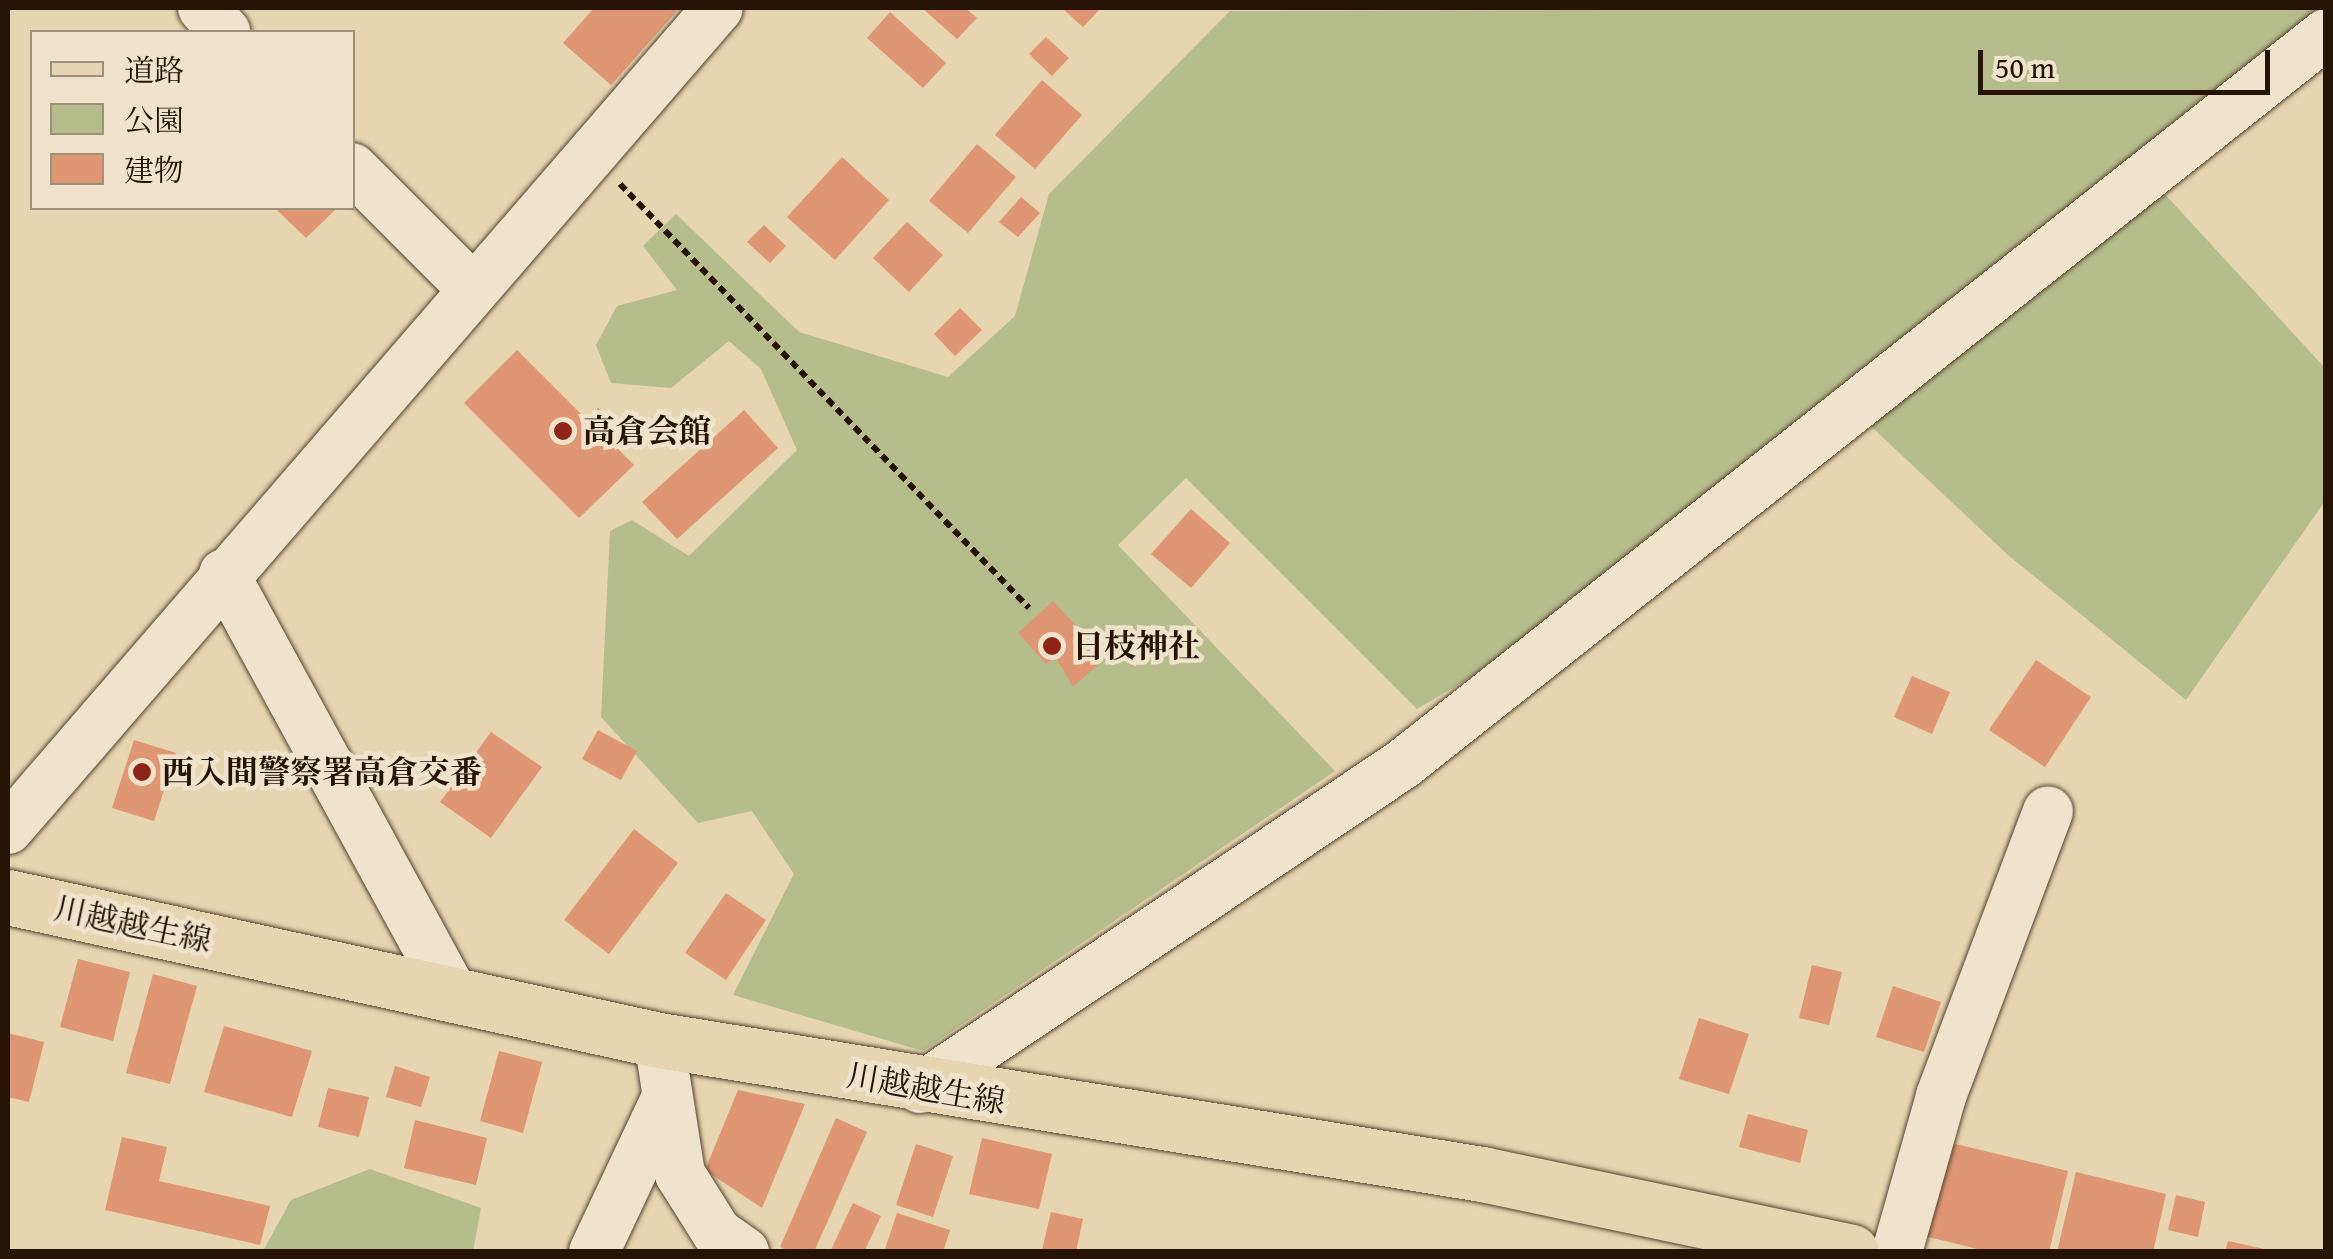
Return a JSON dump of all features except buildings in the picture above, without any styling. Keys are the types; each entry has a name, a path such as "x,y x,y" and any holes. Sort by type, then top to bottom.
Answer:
{"main road":[{"name":"川越越生線","path":"8,898 659,1040 920,1088 1482,1174 1851,1252"}],"street":[{"path":"203,8 223,30"},
{"path":"8,829 471,287 718,8"},
{"path":"920,1088 1403,764 2326,34"},
{"path":"355,171 471,287"},
{"path":"224,574 454,995"},
{"path":"1898,1252 1941,1096 2048,810"},
{"path":"659,1040 680,1174 718,1233 744,1252"},
{"path":"594,1252 666,1097"}],"path":[{"path":"590,153 1028,608"}],"green space":[{"path":"2325,8 2325,27 2161,190 2325,368 2325,501 2186,700 2008,555 1843,400 1549,631 1417,709 1186,478 1118,545 1335,771 923,1051 733,995 794,874 752,811 698,823 601,717 610,531 632,520 689,556 797,450 761,369 729,341 671,388 611,383 596,345 617,306 677,290 643,246 676,214 799,332 948,377 1015,316 1049,194 1230,11"},
{"path":"370,1169 481,1208 473,1251 263,1251 291,1200"}],"place":[{"name":"高倉会館","path":"563,431"},
{"name":"日枝神社","path":"1052,646"},
{"name":"西入間警察署高倉交番","path":"142,772"}]}
